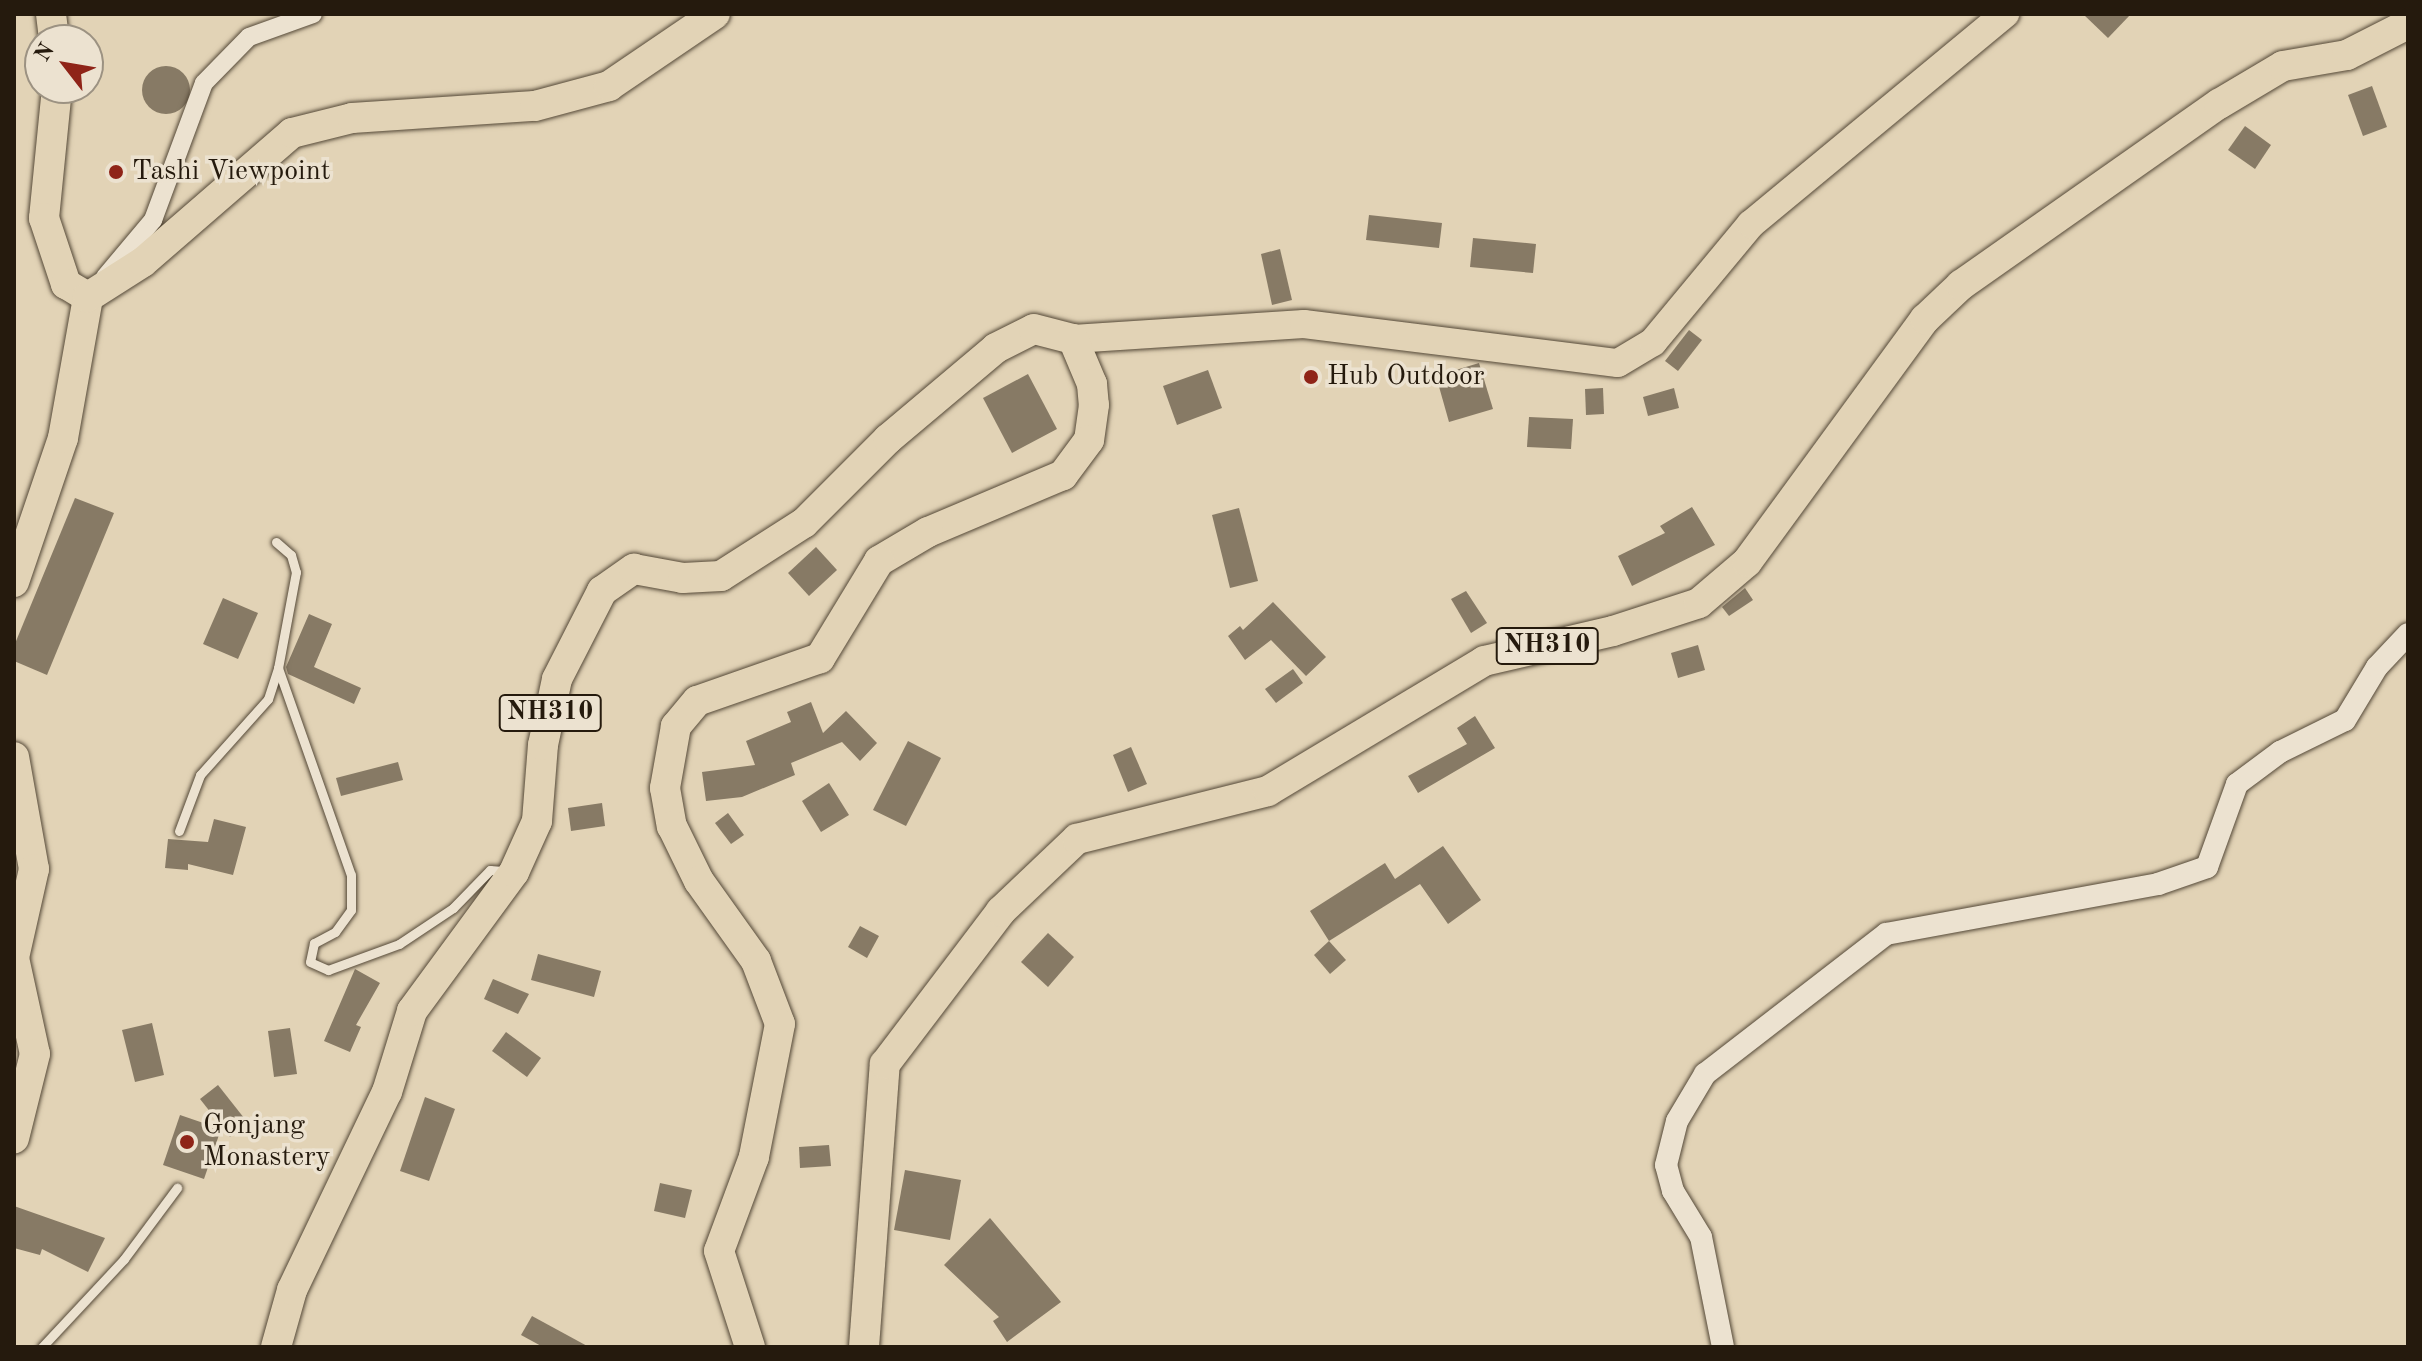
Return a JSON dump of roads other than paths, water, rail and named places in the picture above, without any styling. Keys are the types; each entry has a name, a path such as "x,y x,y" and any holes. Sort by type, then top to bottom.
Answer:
{"highway":[{"path":"14,582 63,438 88,297 143,262 292,133 352,118 535,106 609,86 715,14"},
{"name":"NH310","path":"864,1347 885,1064 1001,911 1077,839 1268,791 1484,661 1613,631 1699,603 1747,562 1925,319 1961,285 2283,66 2347,55 2408,24"},
{"path":"55,104 44,218 66,284 88,297"},
{"name":"NH310","path":"276,1347 292,1290 387,1092 412,1011 514,872 537,821 543,745 557,679 602,591 634,569 683,578 721,576 804,523 888,439 996,348 1034,329 1073,339"},
{"path":"750,1347 719,1251 754,1157 780,1024 756,961 699,881 672,826 665,788 676,726 697,701 820,658 879,561 928,532 1063,475 1089,440 1094,405 1092,384 1073,339"},
{"path":"14,1138 35,1054 14,958 34,869 16,780"}],"main road":[{"path":"1073,339 1304,324 1618,363 1653,342 1751,224 2005,14"}],"street":[{"path":"88,297 153,220 204,83 249,37 313,14"},
{"path":"1723,1347 1701,1237 1673,1191 1666,1165 1677,1121 1705,1074 1886,934 2158,884 2207,867 2237,784 2280,752 2345,720 2377,667 2408,634"}],"lane":[{"path":"179,831 200,775 268,699 278,668 296,572 291,555 276,542"},
{"path":"278,668 351,875 351,910 335,932 314,943 310,962 328,970 399,944 453,908 490,870 514,872"},
{"path":"42,1347 124,1259 177,1188"}],"place":[{"name":"Tashi Viewpoint","path":"116,172"},
{"name":"Hub Outdoor","path":"1311,377"},
{"name":"Gonjang Monastery","path":"187,1142"}]}
